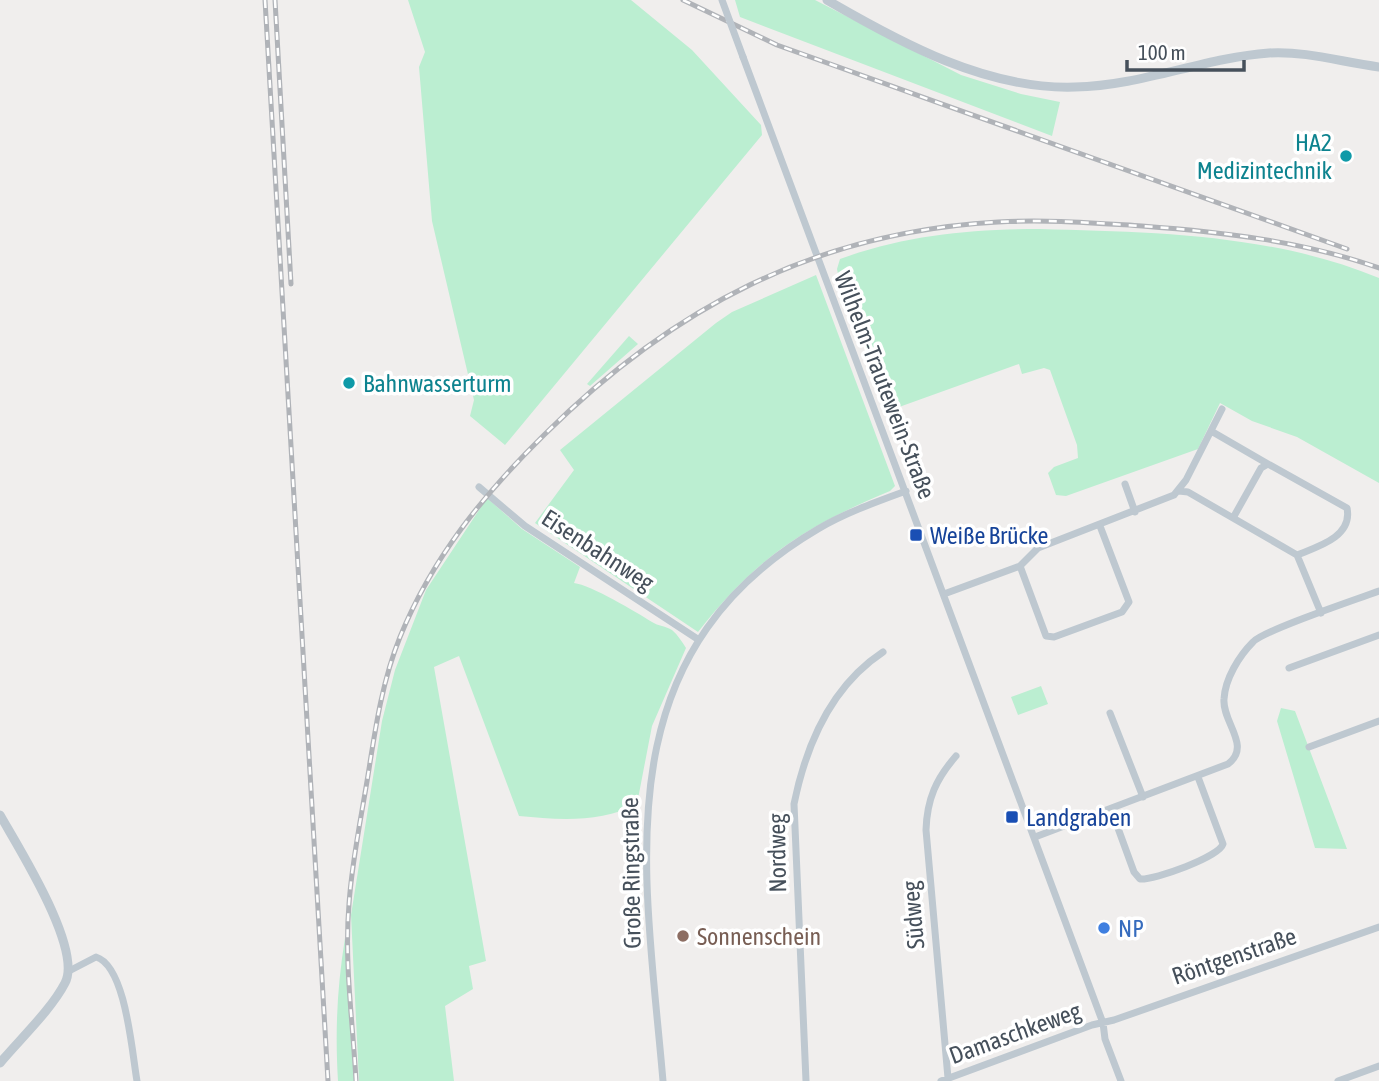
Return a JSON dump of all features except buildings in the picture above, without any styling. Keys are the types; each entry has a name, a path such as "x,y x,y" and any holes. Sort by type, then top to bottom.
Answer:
{"street":[{"name":"Wilhelm-Trautewein-Straße","path":"722,0 1035,837 1103,1023 1121,1081"},
{"path":"827,0 949,61 991,76 1031,85 1074,88 1119,83 1267,53 1325,56 1379,67"},
{"path":"1179,491 1222,409"},
{"path":"1211,431 1347,508 1349,512 1336,538 1297,555"},
{"path":"1233,518 1261,468 1268,464"},
{"path":"1125,484 1135,512"},
{"name":"Eisenbahnweg","path":"479,487 525,526 699,640"},
{"name":"Große Ringstraße","path":"663,1081 645,838 646,802 660,728 699,640 748,581 798,541 840,517 906,491"},
{"path":"944,594 1020,566 1038,548 1135,512 1179,491 1188,492 1297,555 1321,613"},
{"path":"1020,566 1046,636 1054,637 1122,612 1129,602 1100,526"},
{"path":"1035,837 1228,764 1237,752 1224,699 1229,678 1255,639 1379,591"},
{"path":"1289,668 1379,635"},
{"name":"Nordweg","path":"806,1081 794,804 801,769 825,715 845,685 883,652"},
{"path":"1110,713 1143,797"},
{"path":"1309,747 1379,721"},
{"name":"Südweg","path":"945,1080 926,830 928,801 934,784 956,756"},
{"path":"1111,809 1134,872 1140,879 1199,860 1218,853 1223,844 1198,777"},
{"path":"0,815 4,829 46,898 67,952 69,971 65,984 0,1063"},
{"name":"Röntgenstraße","path":"1103,1023 1379,927"},
{"path":"69,971 96,957 110,966 116,976 137,1081"},
{"name":"Damaschkeweg","path":"945,1080 1103,1023"},
{"path":"1338,1081 1379,1066"}],"green space":[{"path":"408,0 631,0 692,50 761,125 762,135 505,445 470,416 474,400 432,221 419,67 425,52"},
{"path":"735,0 815,0 961,75 1021,94 1060,102 1052,136 740,17"},
{"path":"1040,229 1169,234 1255,244 1339,263 1379,278 1379,483 1297,437 1252,421 1220,403 1198,449 1066,496 1056,495 1048,473 1054,467 1078,458 1077,445 1050,370 1044,368 1022,374 1019,364 888,411 839,279 837,269 840,259 889,244 939,235"},
{"path":"816,275 895,486 783,547 740,584 698,632 535,523 574,470 560,450 732,312"},
{"path":"629,336 638,344 590,386 587,384"},
{"path":"487,498 522,529 580,567 574,583 602,594 672,630 686,648 652,726 637,804 609,814 580,819 519,816 459,656 434,667 486,961 469,966 473,989 445,1006 454,1081 359,1081 351,915 382,721 395,670 426,590"},
{"path":"1041,686 1048,704 1018,715 1011,697"},
{"path":"1281,708 1295,711 1347,849 1315,848 1277,721"},
{"path":"345,938 354,1081 338,1081 337,1010"}],"railway":[{"path":"265,0 328,1081"},
{"path":"275,0 291,284"},
{"path":"683,0 777,45 1347,249"},
{"path":"356,1081 349,993 350,887 377,719 400,637 444,554 461,528 501,480 593,390 643,350 696,314 750,285 808,260 868,242 931,229 1034,221 1172,228 1292,244 1379,268"}],"place":[{"name":"HA2 Medizintechnik","path":"1346,156"},
{"name":"Bahnwasserturm","path":"349,383"},
{"name":"Weiße Brücke","path":"916,535"},
{"name":"Landgraben","path":"1012,817"},
{"name":"NP","path":"1104,928"},
{"name":"Sonnenschein","path":"683,936"}]}
